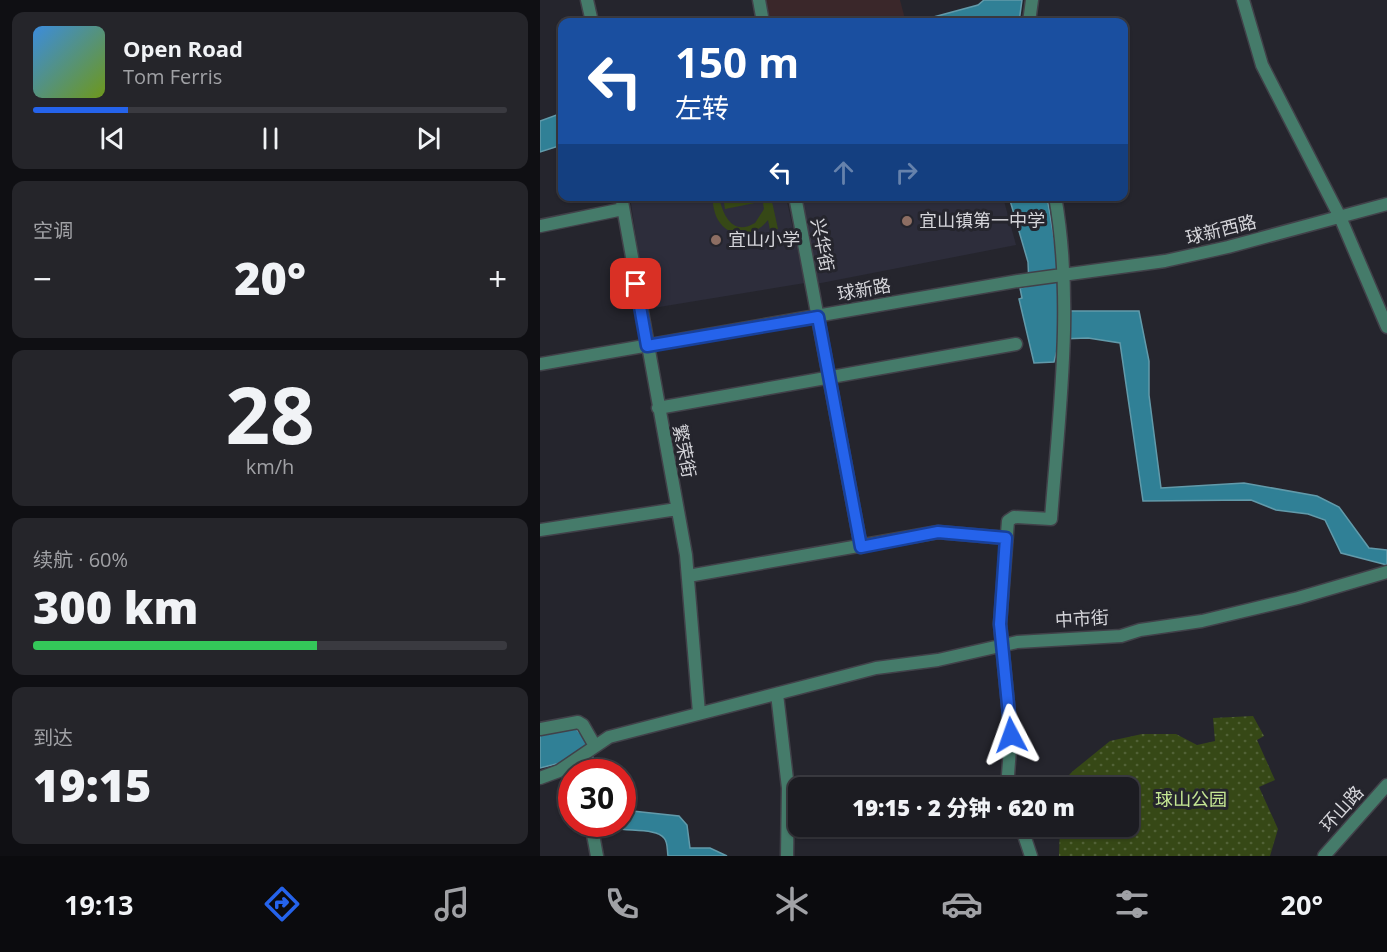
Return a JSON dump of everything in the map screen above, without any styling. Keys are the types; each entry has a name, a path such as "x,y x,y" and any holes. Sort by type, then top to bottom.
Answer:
{"street":[{"path":"587,0 591,18"},
{"path":"759,0 762,18"},
{"path":"1030,18 1032,0"},
{"path":"1243,0 1255,46 1266,74 1340,217 1387,327"},
{"name":"兴华街","path":"796,201 861,547"},
{"path":"1008,777 1011,735 1001,608 1008,521 1014,517 1051,519 1064,308 1055,201"},
{"path":"540,226 622,203"},
{"name":"繁荣街","path":"622,203 688,576 699,713"},
{"name":"球新西路","path":"1018,281 1198,255 1387,204"},
{"name":"球新路","path":"540,364 1018,281"},
{"path":"658,408 1016,344"},
{"path":"540,530 677,508"},
{"path":"688,576 938,532 1006,538"},
{"name":"中市街","path":"581,759 609,737 876,668 938,660 1003,644 1039,639 1121,636 1140,630 1202,621 1298,598 1387,572"},
{"path":"777,694 788,788 788,856"},
{"path":"540,729 578,722 583,725 594,747"},
{"name":"中市街","path":"540,778 558,772"},
{"name":"环山路","path":"1323,856 1387,785"},
{"path":"593,837 597,856"},
{"path":"1024,837 1031,856"}],"shaded area":[{"path":"765,0 900,0 905,18 770,18"},
{"name":"宜山小学","path":"631,201 787,201 805,283 647,309"},
{"name":"宜山镇第一中学","path":"802,201 1004,201 1016,245 816,284"}],"green space":[{"path":"713,201 720,201 730,222 741,227 747,226 755,223 764,209 763,201 772,201 778,229 770,230 768,220 763,226 750,233 729,231 718,220"},
{"path":"724,201 760,201 760,202 725,209"},
{"name":"球山公园","path":"1253,716 1264,736 1257,740 1275,780 1259,787 1278,829 1270,856 1059,856 1060,837 1139,837 1139,777 1067,777 1073,771 1110,741 1142,734 1176,734 1197,745 1215,741 1213,718"}],"water":[{"path":"984,0 1022,0 1020,18 930,18 978,5"},
{"path":"558,114 558,146 540,152 540,121"},
{"path":"1010,201 1048,201 1058,261 1060,311 1139,311 1149,361 1149,395 1161,488 1244,483 1317,496 1339,507 1369,548 1387,550 1387,565 1341,553 1325,520 1308,514 1276,510 1251,500 1143,501 1120,343 1088,338 1060,339 1054,362 1034,363 1019,299 1022,298 1020,288 1029,286 1028,262"},
{"path":"574,727 582,735 594,759 558,759 558,764 540,768 540,732"},
{"path":"636,811 679,816 687,825 690,848 710,848 727,856 668,856 664,838 659,834 636,830"}],"place":[{"name":"宜山镇第一中学","path":"907,221"},
{"name":"宜山小学","path":"716,240"}],"route":[{"path":"636,284 647,346 818,317 861,547 938,532 1006,538 1000,624 1011,735"}]}
